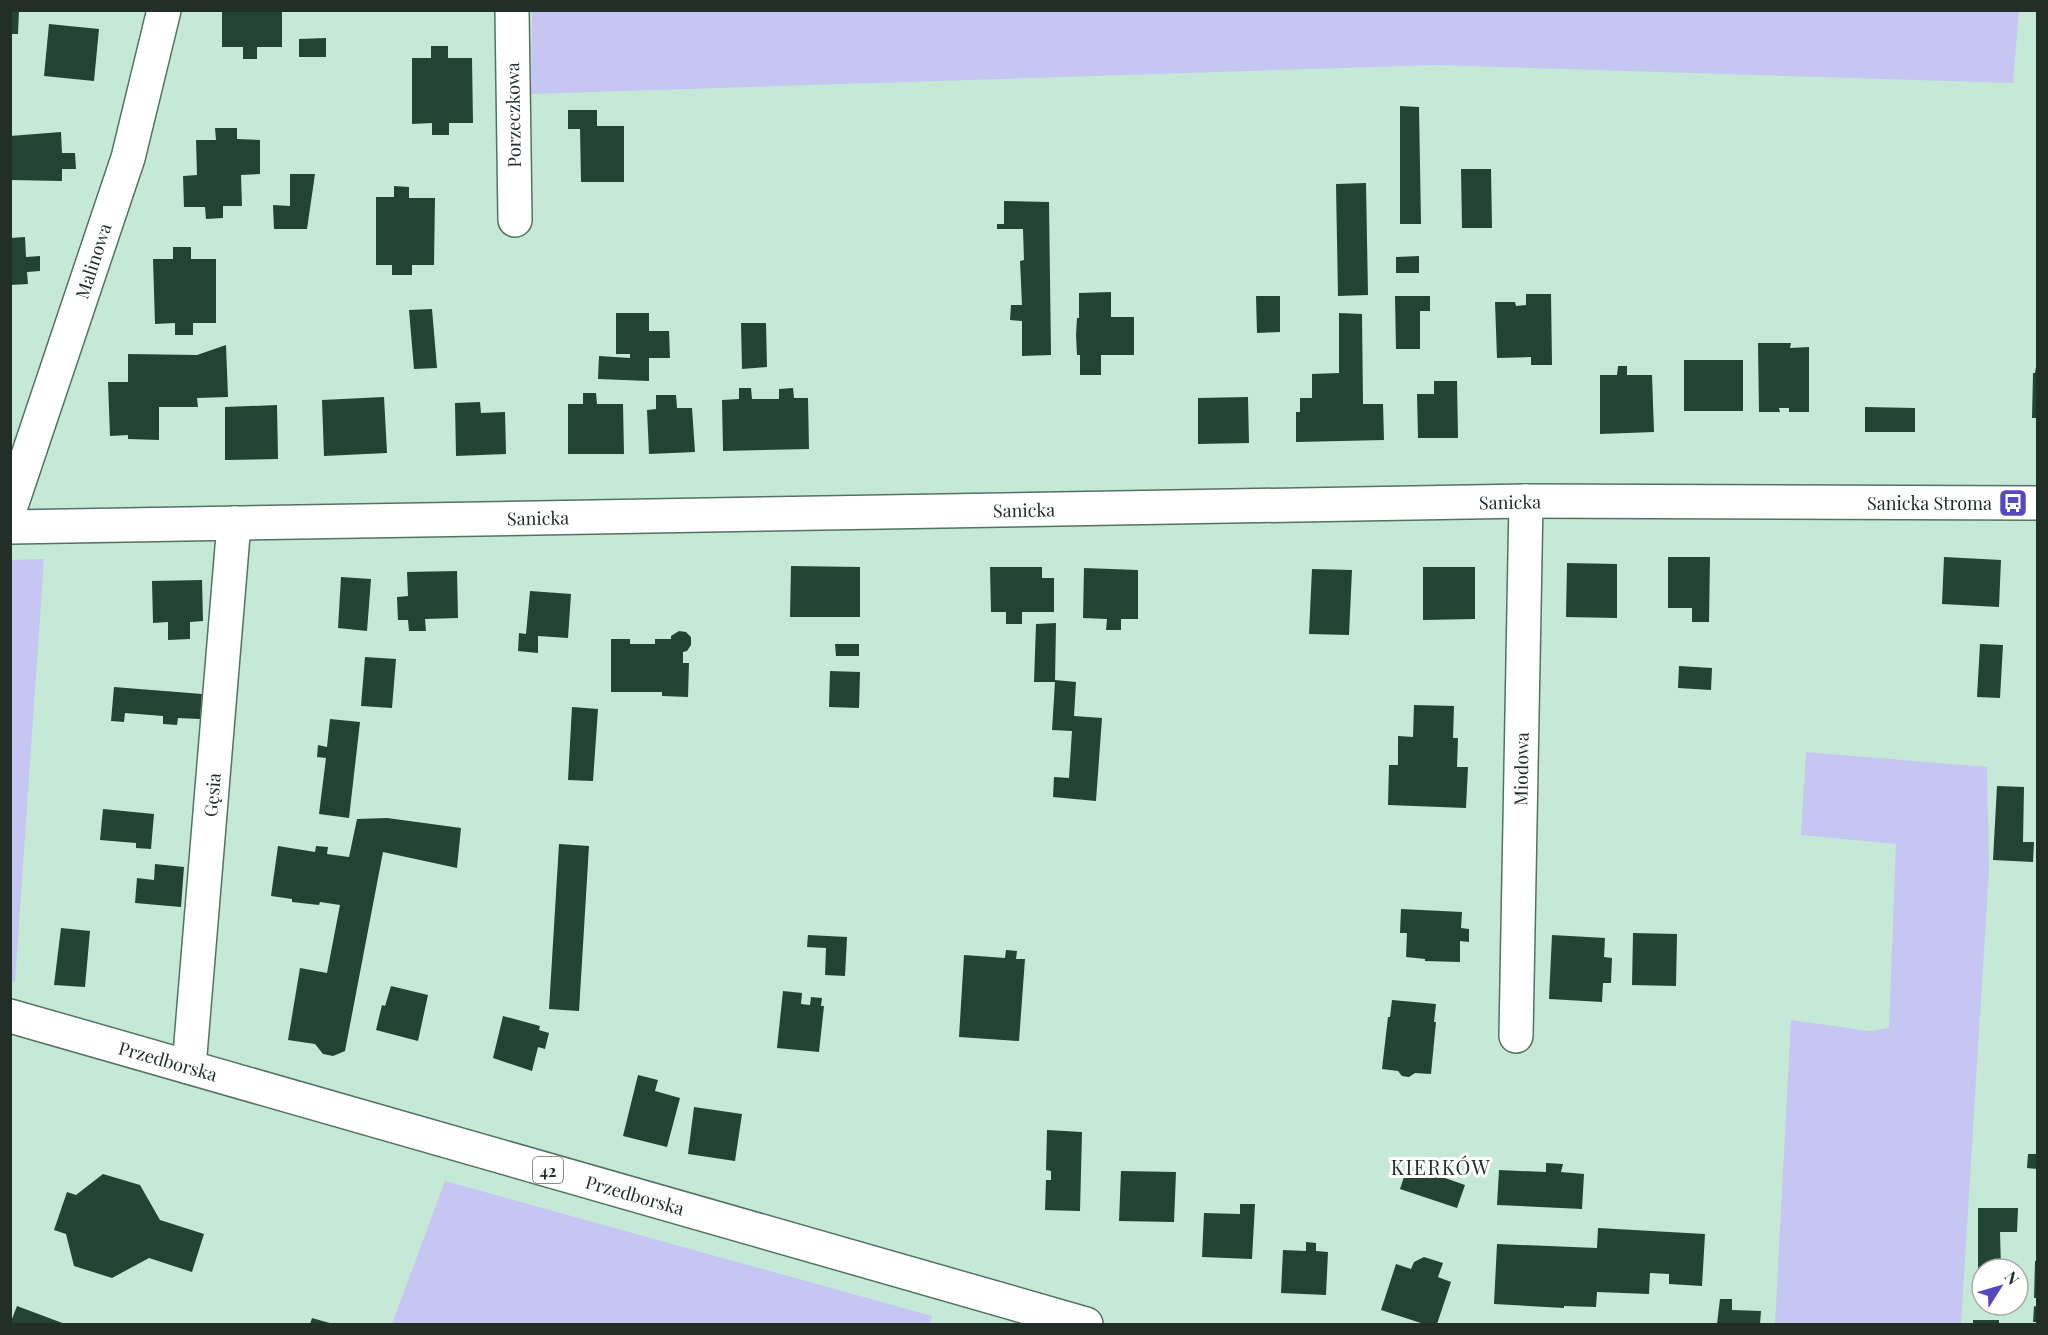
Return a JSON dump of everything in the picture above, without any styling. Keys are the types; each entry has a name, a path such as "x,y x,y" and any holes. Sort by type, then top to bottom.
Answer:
{"street":[{"name":"Malinowa","path":"10,509 128,158 164,10"},
{"name":"Porzeczkowa","path":"512,10 515,220"},
{"name":"Sanicka","path":"10,527 1526,501 2037,503"},
{"name":"Miodowa","path":"1516,1036 1526,501"},
{"name":"Gęsia","path":"189,1067 234,523"},
{"name":"Przedborska","path":"12,1023 189,1067 1086,1324"}],"shaded area":[{"path":"532,10 2019,11 2013,83 1436,65 531,94"},
{"path":"44,559 15,982 10,981 11,560"},
{"path":"1806,752 1987,767 1989,870 1961,1324 1775,1324 1791,1020 1869,1031 1889,1028 1896,844 1801,835"},
{"path":"445,1181 932,1316 930,1324 392,1324"}],"building":[{"path":"10,10 19,10 18,34 10,34"},
{"path":"222,10 282,10 282,47 257,47 257,59 243,59 243,47 222,47"},
{"path":"49,24 99,29 94,81 44,76"},
{"path":"326,38 326,57 299,57 299,39"},
{"path":"431,46 448,46 448,58 472,58 473,123 449,123 449,135 432,135 432,123 412,124 412,58 431,58"},
{"path":"1400,106 1419,107 1421,224 1400,224"},
{"path":"568,110 597,110 597,126 624,126 624,182 581,182 580,129 568,129"},
{"path":"215,128 237,128 237,139 260,140 260,174 241,175 242,206 223,206 223,218 206,219 205,207 184,207 183,176 197,175 196,140 216,140"},
{"path":"61,132 62,153 75,153 76,169 62,169 62,181 10,180 10,136"},
{"path":"1461,169 1491,169 1492,228 1462,228"},
{"path":"290,174 315,174 307,229 274,229 273,205 290,206"},
{"path":"1366,183 1368,295 1338,296 1336,184"},
{"path":"394,186 409,187 409,198 435,198 434,265 412,265 412,275 392,275 392,265 376,265 376,197 394,197"},
{"path":"1004,201 1049,202 1051,355 1022,356 1022,321 1010,320 1011,305 1022,305 1020,261 1024,260 1023,229 997,229 997,224 1004,224"},
{"path":"25,237 26,257 40,256 40,271 27,272 28,284 10,285 10,238"},
{"path":"173,247 191,247 191,259 216,259 216,323 193,323 193,335 175,335 175,323 155,324 153,259 173,259"},
{"path":"1419,256 1419,273 1396,273 1396,257"},
{"path":"1111,292 1111,317 1134,317 1134,355 1101,355 1101,375 1080,375 1080,355 1077,355 1076,335 1079,293"},
{"path":"1526,294 1551,294 1552,365 1531,365 1531,357 1497,358 1495,302 1515,302 1516,306 1526,305"},
{"path":"1256,296 1280,296 1280,332 1257,333"},
{"path":"1395,296 1430,296 1430,311 1420,311 1420,349 1396,349"},
{"path":"432,309 437,368 414,369 409,310"},
{"path":"616,313 649,313 649,331 669,331 670,358 649,358 649,381 598,379 599,356 630,358 630,354 616,354"},
{"path":"1339,313 1362,314 1363,404 1383,404 1384,440 1296,442 1296,412 1300,412 1300,398 1312,398 1312,374 1339,373"},
{"path":"741,323 766,323 767,367 742,369"},
{"path":"1758,343 1791,343 1790,348 1809,347 1809,412 1789,412 1789,408 1779,408 1780,412 1759,412"},
{"path":"226,345 228,397 197,398 198,407 159,407 159,440 128,439 128,435 110,436 108,382 128,382 128,354 197,355"},
{"path":"1684,360 1743,360 1743,411 1684,411"},
{"path":"1618,366 1627,366 1627,375 1652,375 1654,432 1600,434 1600,375 1617,375"},
{"path":"2036,367 2038,418 2032,418 2033,373"},
{"path":"1434,381 1457,381 1458,438 1418,438 1417,394 1434,394"},
{"path":"739,388 751,388 752,399 779,399 779,389 793,388 794,398 808,398 809,449 723,451 722,400 739,399"},
{"path":"583,393 596,393 597,404 623,404 624,454 568,454 568,404 583,404"},
{"path":"656,395 676,395 677,408 692,408 695,452 649,454 647,410 656,409"},
{"path":"384,397 387,453 324,456 322,400"},
{"path":"1248,397 1249,443 1198,444 1198,398"},
{"path":"480,402 481,413 505,412 506,454 456,456 455,403"},
{"path":"277,405 278,459 225,460 225,407"},
{"path":"1865,407 1915,408 1915,432 1865,432"},
{"path":"1668,557 1710,557 1709,622 1692,622 1692,608 1668,608"},
{"path":"1944,557 2001,560 1999,607 1942,604"},
{"path":"1567,563 1617,564 1617,618 1566,617"},
{"path":"791,566 860,567 860,617 790,617"},
{"path":"990,567 1042,567 1042,578 1054,578 1054,612 1022,612 1022,624 1006,624 1006,612 991,612"},
{"path":"1423,567 1475,567 1475,619 1423,620"},
{"path":"1084,568 1138,570 1138,619 1121,619 1121,630 1106,630 1107,619 1083,618"},
{"path":"1312,569 1352,570 1349,635 1309,634"},
{"path":"457,571 458,618 425,619 426,631 409,631 408,620 398,620 397,597 408,596 407,572"},
{"path":"341,577 371,579 367,631 338,628"},
{"path":"202,580 203,621 190,622 190,639 168,640 168,622 153,623 152,581"},
{"path":"530,591 571,594 568,638 538,636 538,653 518,651 519,633 526,634"},
{"path":"1056,623 1055,680 1076,682 1074,716 1102,718 1096,801 1053,797 1054,777 1069,778 1072,731 1052,730 1055,682 1034,682 1036,624"},
{"path":"679,631 686,632 691,637 691,645 687,651 683,652 683,663 689,663 688,697 662,696 662,692 611,692 611,639 630,639 630,644 655,644 655,639 671,639 671,636"},
{"path":"835,644 859,644 859,656 836,656"},
{"path":"1980,644 2003,645 2000,698 1977,697"},
{"path":"365,657 396,659 392,708 361,706"},
{"path":"1679,666 1712,668 1711,690 1678,688"},
{"path":"830,671 860,672 859,708 829,707"},
{"path":"114,687 202,694 200,719 178,718 177,725 163,724 163,716 125,713 124,722 111,721"},
{"path":"1414,705 1454,706 1453,738 1458,738 1457,767 1468,767 1466,808 1388,805 1389,765 1398,765 1398,736 1413,737"},
{"path":"572,707 598,709 593,781 568,780"},
{"path":"330,719 360,722 349,818 319,814 326,758 317,757 318,745 327,747"},
{"path":"1997,786 2024,787 2023,842 2034,842 2033,862 1993,860"},
{"path":"103,809 154,814 151,849 136,848 136,843 100,840"},
{"path":"387,818 461,828 457,868 383,852 345,1051 333,1056 323,1054 315,1044 288,1040 300,968 327,973 340,905 292,902 292,899 271,896 278,846 315,852 316,846 328,847 327,854 349,857 357,819"},
{"path":"559,844 589,846 579,1011 549,1009"},
{"path":"155,864 184,867 181,907 135,903 137,878 154,880"},
{"path":"1401,909 1462,912 1461,928 1469,929 1469,942 1460,941 1460,962 1425,961 1425,959 1406,957 1407,933 1400,933"},
{"path":"61,928 90,931 85,987 54,985"},
{"path":"1633,933 1677,934 1676,986 1632,985"},
{"path":"808,935 847,937 845,976 825,975 826,948 807,947"},
{"path":"1552,935 1605,938 1604,957 1612,958 1611,983 1603,983 1602,1002 1549,999"},
{"path":"1006,950 1017,951 1016,959 1025,959 1019,1041 959,1037 964,955 1005,958"},
{"path":"391,986 428,995 418,1041 376,1030 382,1005 385,1006"},
{"path":"783,991 802,993 801,1004 810,1005 811,997 822,998 821,1006 824,1006 819,1052 777,1048"},
{"path":"1392,1000 1436,1004 1431,1074 1415,1073 1409,1077 1402,1076 1398,1071 1382,1069"},
{"path":"503,1016 540,1026 539,1030 549,1033 545,1049 538,1047 532,1071 493,1058"},
{"path":"638,1075 658,1080 655,1091 680,1098 667,1147 623,1136"},
{"path":"694,1107 742,1114 735,1161 688,1154"},
{"path":"1047,1130 1082,1132 1080,1211 1045,1210 1046,1180 1051,1180 1051,1171 1046,1170"},
{"path":"2028,1154 2038,1154 2038,1169 2027,1168"},
{"path":"1546,1163 1563,1164 1561,1172 1584,1174 1582,1209 1497,1205 1499,1170 1546,1172"},
{"path":"1408,1165 1465,1185 1457,1208 1400,1189"},
{"path":"1121,1171 1176,1172 1174,1222 1119,1221"},
{"path":"103,1174 140,1185 160,1220 204,1234 192,1272 149,1258 112,1278 74,1266 66,1234 54,1230 67,1192 76,1195"},
{"path":"1240,1204 1255,1204 1252,1259 1202,1257 1204,1213 1240,1214"},
{"path":"1978,1208 2018,1208 2017,1232 2000,1232 2001,1257 1978,1257"},
{"path":"1598,1228 1705,1234 1702,1286 1669,1284 1669,1274 1650,1273 1649,1294 1597,1292 1596,1307 1564,1306 1564,1308 1494,1304 1497,1244 1597,1248"},
{"path":"1306,1242 1316,1243 1316,1251 1328,1252 1326,1295 1281,1293 1283,1250 1306,1251"},
{"path":"1424,1257 1443,1263 1438,1277 1451,1282 1437,1324 1424,1324 1381,1310 1396,1264 1411,1269 1414,1262"},
{"path":"2035,1261 2038,1261 2038,1298 2034,1298"},
{"path":"1720,1299 1732,1299 1732,1310 1761,1311 1760,1324 1717,1324"},
{"path":"17,1306 65,1324 10,1324"},
{"path":"2034,1306 2038,1307 2038,1322 2033,1322"},
{"path":"312,1318 333,1324 310,1324"},
{"path":"1973,1320 1999,1320 1999,1324 1973,1324"}],"place":[{"name":"Sanicka Stroma","path":"2013,503"}],"district":[{"name":"KIERKÓW","path":"1441,1166"}]}
